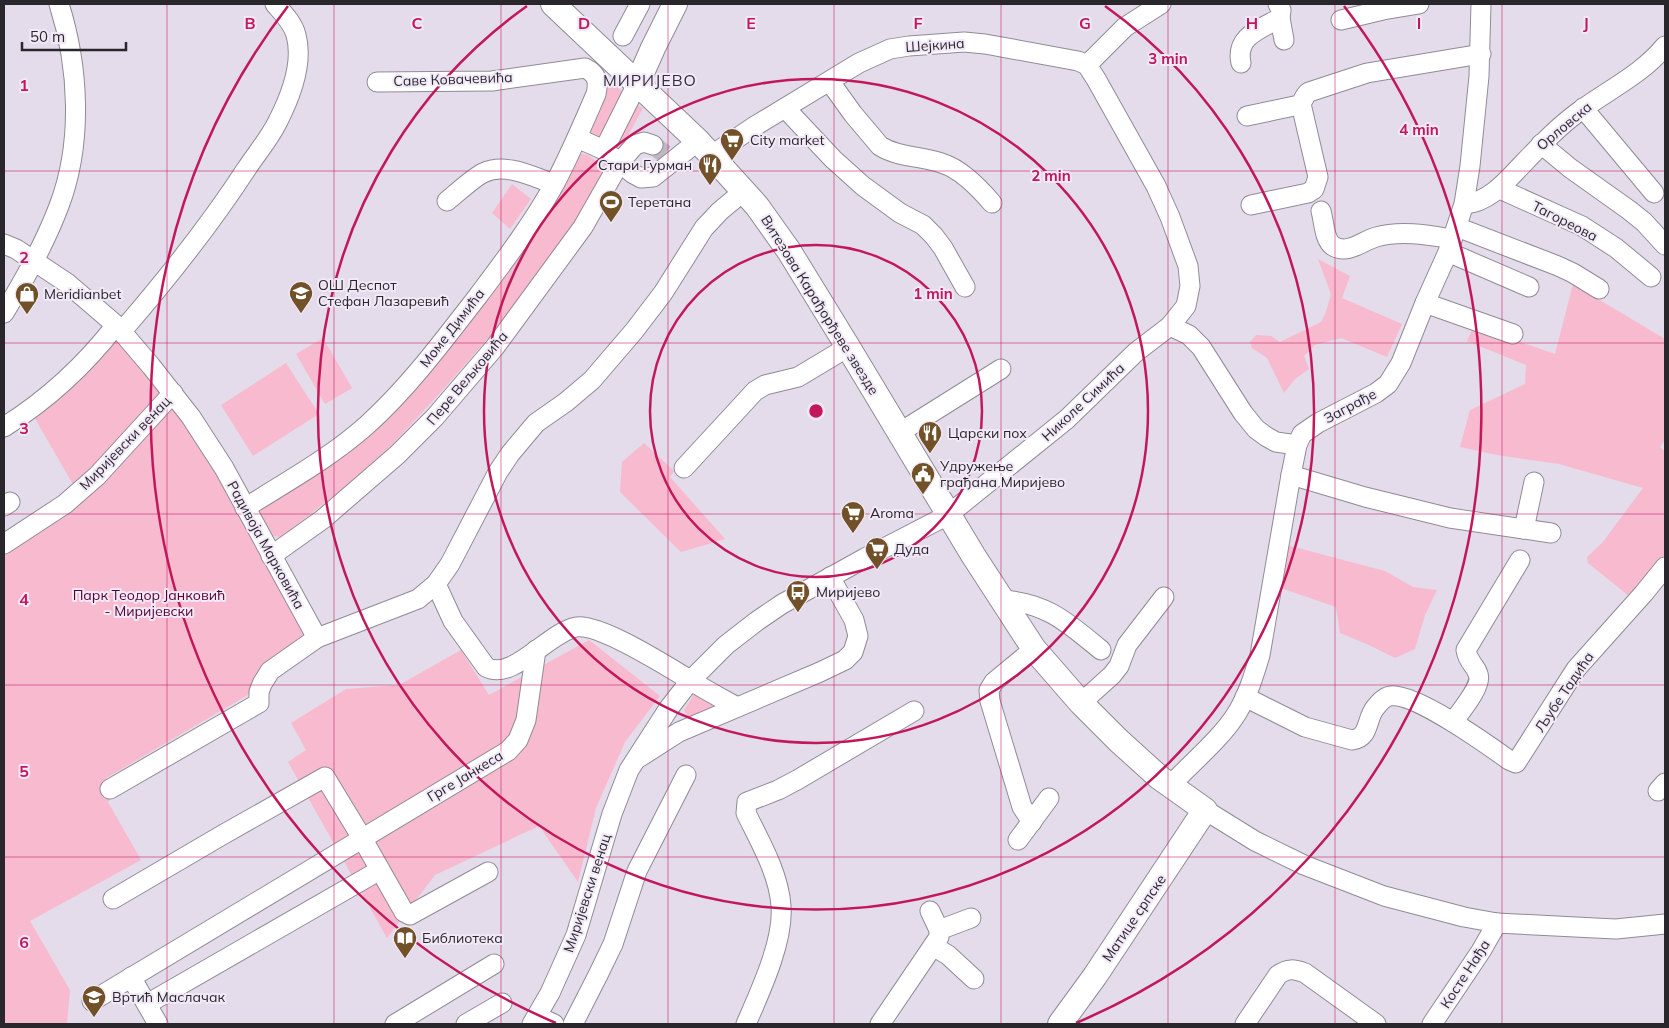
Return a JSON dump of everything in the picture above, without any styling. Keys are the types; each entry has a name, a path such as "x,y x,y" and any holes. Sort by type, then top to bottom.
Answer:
{"main road":[{"name":"Витезова Карађорђеве звезде","path":"554,4 638,82 705,148 744,191 773,227 848,347 948,515 1034,649 1081,703 1119,741 1204,810"},
{"path":"638,82 675,4"},
{"name":"Матице српске","path":"1060,1024 1100,968 1204,810"}],"street":[{"path":"4,314 34,260 60,205 73,150 74,79 70,50 59,4"},
{"path":"4,427 30,410 64,382 119,328 211,221 276,125 290,90 296,70 298,52 294,30 275,4"},
{"path":"623,36 640,4"},
{"path":"1341,20 1419,4"},
{"name":"Заграђе","path":"1171,785 1237,714 1245,697 1260,655 1291,475 1297,446 1302,434 1318,423 1376,393 1388,384 1401,363 1452,239 1464,204 1470,166 1480,54 1481,4"},
{"path":"1087,65 1125,27 1154,6"},
{"path":"1241,63 1239,53 1242,44 1279,11 1284,40"},
{"name":"Шејкина","path":"620,162 641,178 647,179 652,177 666,151 723,147 859,63 890,50 964,42 1068,58 1087,65"},
{"path":"1251,205 1308,193 1314,189 1318,177 1301,104 1303,97 1309,92 1367,72 1480,54"},
{"name":"Орловска","path":"1464,204 1479,200 1500,188 1558,128 1583,108 1663,55"},
{"name":"Николе Симића","path":"948,515 1067,419 1136,352 1170,326 1186,306 1190,276 1185,256 1156,186 1104,91 1087,65"},
{"name":"Саве Ковачевића","path":"377,82 492,81 586,68 597,79 596,94"},
{"path":"604,150 638,82"},
{"path":"830,82 853,114 880,146 886,150 945,164 977,185 992,203"},
{"name":"Моме Димића","path":"245,508 322,460 366,425 410,381 509,254 554,184 596,94"},
{"path":"1247,116 1301,104"},
{"path":"785,108 833,159 863,186 900,213 922,225 934,236 944,248 965,287"},
{"path":"1583,108 1654,193"},
{"path":"577,138 604,150 620,162"},
{"name":"Пере Вељковића","path":"271,556 323,519 397,455 435,417 495,347 583,227 620,162 635,145 644,142 666,151"},
{"path":"1541,144 1570,168 1644,222 1665,244"},
{"path":"447,201 483,173 498,169 511,170 554,184"},
{"name":"Тагореова","path":"1500,188 1582,226 1616,248 1651,277"},
{"path":"110,789 259,703 259,692 270,671 317,638 418,599 436,584 450,564 498,472 510,454 536,423 566,402 592,380 634,331 663,293 704,228 720,211 744,191"},
{"path":"1321,211 1328,240 1331,245 1342,249 1350,249 1377,236 1407,233 1422,234 1452,239 1558,266 1599,288"},
{"path":"1452,239 1529,287"},
{"name":"Радивоја Марковића","path":"5,241 67,283 119,328 173,393 224,468 317,638"},
{"path":"1425,303 1513,334"},
{"path":"1170,326 1189,335 1200,347 1256,429 1276,442 1297,446"},
{"path":"684,468 755,391 765,385 798,376 848,347"},
{"path":"899,433 1001,369"},
{"name":"Миријевски венац","path":"4,544 65,504 97,476 173,393"},
{"path":"1291,475 1365,497 1450,518 1550,533"},
{"path":"1524,529 1534,482"},
{"name":"Миријевски венац","path":"534,1020 550,993 576,935 612,814 629,770 678,695 726,645 782,604 948,515"},
{"path":"1453,722 1479,681 1479,674 1467,658 1466,650 1520,560"},
{"name":"Љубе Тадића","path":"1245,697 1305,728 1357,740 1364,735 1375,708 1382,700 1390,696 1397,696 1415,702 1453,722 1512,762 1516,762 1576,669 1665,567"},
{"path":"635,760 679,732 845,660 853,652 858,636 854,620 830,577"},
{"path":"436,584 453,621 486,667 492,671 510,668 553,638 569,630 582,627 605,634 642,651 737,707"},
{"path":"1081,703 1119,666 1127,645 1164,597"},
{"path":"1001,600 1018,601 1047,610 1101,650"},
{"path":"1032,822 1022,807 990,701 989,690 994,682 1034,649"},
{"name":"Грге Јанкеса","path":"92,1001 508,750 518,740 526,720 536,650"},
{"path":"746,1024 781,929 781,905 775,877 746,813 746,805 749,800 778,790 797,780 914,711"},
{"path":"573,1024 612,944 637,870 686,775"},
{"path":"113,900 325,777 404,912 410,915 488,872"},
{"path":"1018,840 1049,798"},
{"name":"Витезова Карађорђеве звезде","path":"1204,810 1281,855 1341,881 1384,896 1464,917 1497,923 1616,929 1665,924"},
{"path":"147,1004 380,870"},
{"path":"930,911 936,938 948,955 974,979"},
{"path":"880,1024 936,938 971,918"},
{"name":"Косте Нађа","path":"1432,1024 1481,952 1497,923"},
{"path":"395,1024 494,964"},
{"path":"1245,1024 1278,974 1294,969 1305,973 1376,1024"},
{"path":"131,977 158,1024"},
{"path":"466,1024 502,1003"},
{"path":"534,1020 554,1024"}],"green space":[{"path":"610,81 624,93 601,139 589,135 587,128"},
{"path":"635,104 643,108 621,148 617,147 616,145"},
{"path":"579,153 587,155 607,168 579,215 495,330 387,450 341,490 281,537 272,536 255,511 348,449"},
{"path":"512,184 531,199 510,229 492,213"},
{"path":"1318,259 1350,276 1342,298 1402,324 1387,357 1341,338 1315,345 1304,356 1309,369 1295,379 1284,393 1267,358 1252,348 1250,342 1256,335 1271,336 1280,342 1321,322 1331,294"},
{"path":"1573,284 1665,339 1665,440 1660,447 1665,451 1665,554 1629,596 1588,563 1587,557 1602,543 1643,488 1559,464 1497,455 1460,447 1470,410 1525,384 1526,365 1467,341 1474,326 1555,354"},
{"name":"Парк Теодор Јанковић - Миријевски","path":"116,325 152,366 317,638 253,692 106,778 114,795 108,802 141,860 30,921 70,990 67,1024 4,1024 4,544 78,493 30,410"},
{"path":"323,338 352,388 325,404 296,354"},
{"path":"286,363 319,414 253,456 221,405"},
{"path":"644,443 674,471 670,477 725,539 681,552 620,492 622,462"},
{"path":"1279,543 1385,571 1413,587 1437,590 1425,615 1415,649 1395,658 1340,633 1336,607 1272,585"},
{"path":"589,640 660,696 625,742 596,808 578,882 539,826 435,875 387,938 288,762 306,750 291,723 346,689 399,685 461,650 489,695"},
{"path":"695,693 715,701 715,707 689,718 684,710"}],"tunnel":[{"path":"653,145 665,154"}],"place":[{"name":"City market","path":"732,161"},
{"name":"Стари Гурман","path":"710,186"},
{"name":"Теретана","path":"611,223"},
{"name":"ОШ Деспот Стефан Лазаревић","path":"301,314"},
{"name":"Meridianbet","path":"27,315"},
{"name":"Царски пох","path":"930,454"},
{"name":"Удружење грађана Миријево","path":"923,495"},
{"name":"Aroma","path":"853,534"},
{"name":"Дуда","path":"877,570"},
{"name":"Миријево","path":"798,613"},
{"name":"Библиотека","path":"405,959"},
{"name":"Вртић Маслачак","path":"94,1018"}],"district":[{"name":"МИРИЈЕВО","path":"650,80"}]}
